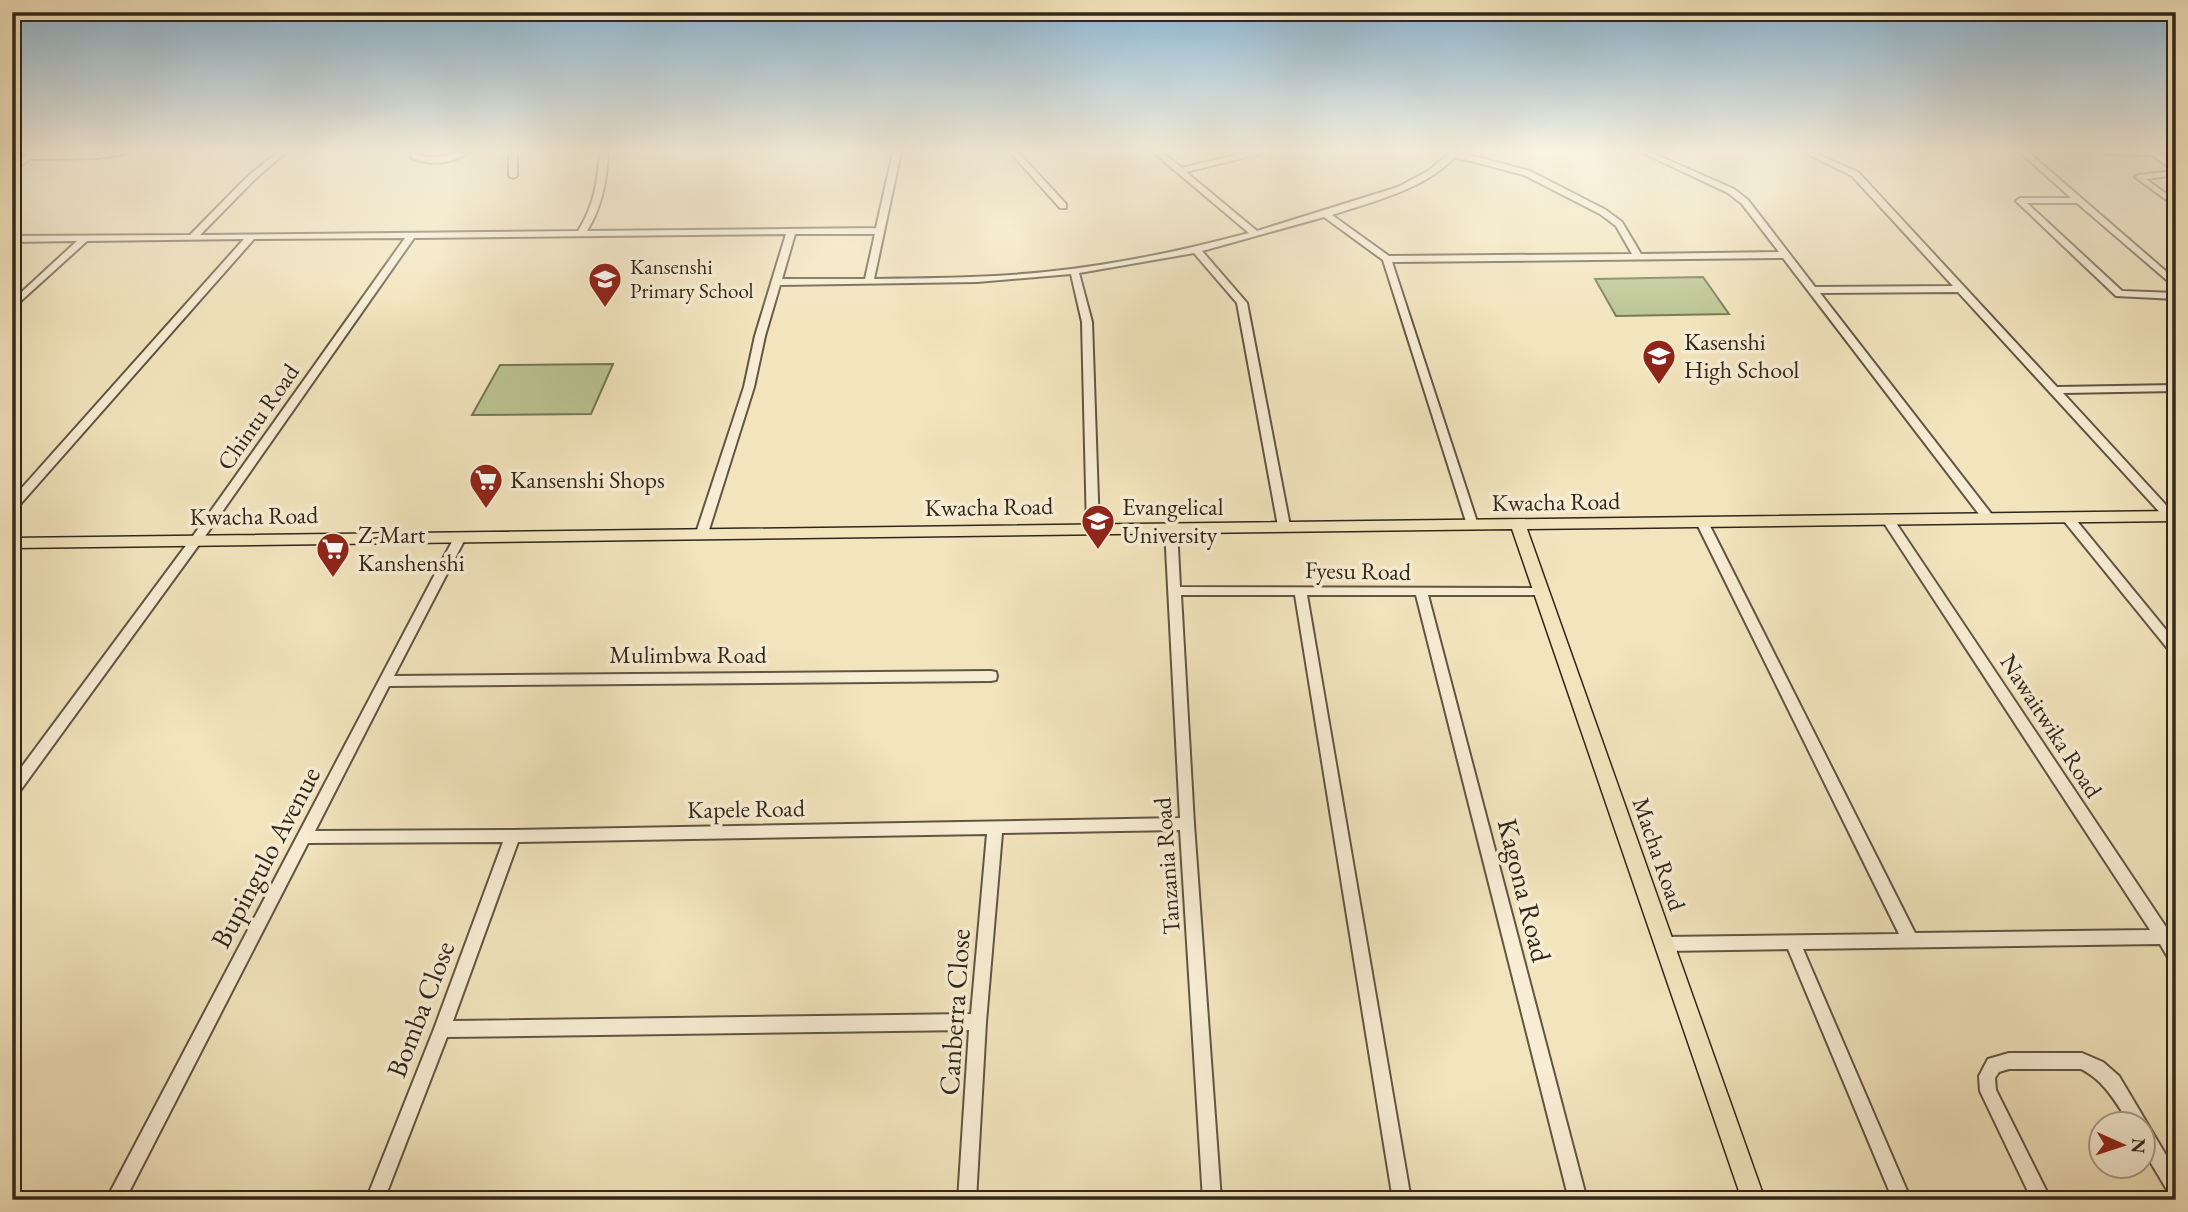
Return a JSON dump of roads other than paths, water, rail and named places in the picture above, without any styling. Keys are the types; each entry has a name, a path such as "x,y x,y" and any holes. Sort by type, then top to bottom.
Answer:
{"main road":[{"name":"Kwacha Road","path":"12,543 2173,516"},
{"name":"Macha Road","path":"1518,524 1754,1200"}],"street":[{"path":"193,237 221,209"},
{"path":"581,234 595,209"},
{"path":"869,281 885,209"},
{"path":"1225,209 1255,234"},
{"path":"777,282 1013,277 1073,271 1196,249 1340,209"},
{"path":"1596,209 1619,223 1638,256"},
{"path":"1748,209 1989,519"},
{"path":"1887,209 2173,516"},
{"path":"2028,209 2112,290 2130,297 2176,296"},
{"path":"2087,209 2176,285"},
{"path":"1325,214 1387,259 1472,525"},
{"path":"12,239 880,231"},
{"path":"702,533 749,387 760,336 791,233"},
{"name":"Chintu Road","path":"12,791 197,539 412,235"},
{"path":"12,506 251,237"},
{"path":"12,306 84,239"},
{"path":"1196,249 1242,303 1284,526"},
{"path":"1387,259 1784,255"},
{"path":"1073,271 1087,322 1093,529"},
{"path":"1812,290 1962,289"},
{"path":"2056,390 2176,388"},
{"path":"2068,518 2173,644"},
{"name":"Nawaitwika Road","path":"1888,520 2170,937 2176,956"},
{"path":"1702,522 1910,939"},
{"name":"Tanzania Road","path":"1171,528 1212,1200"},
{"name":"Bupingulo Avenue","path":"115,1200 460,537"},
{"name":"Fyesu Road","path":"1175,590 1421,593 1541,591"},
{"path":"1300,591 1402,1200"},
{"name":"Kagona Road","path":"1421,593 1577,1200"},
{"name":"Mulimbwa Road","path":"387,681 991,676"},
{"name":"Kapele Road","path":"306,837 1187,824"},
{"name":"Canberra Close","path":"967,1200 978,1023 995,828"},
{"name":"Bomba Close","path":"374,1200 442,1029 513,836"},
{"path":"1665,944 2170,937"},
{"path":"1793,943 1902,1200"},
{"path":"442,1029 978,1023"},
{"path":"2042,1200 1988,1091 1987,1076 1994,1065 2009,1061 2082,1061 2113,1082 2130,1110"},
{"path":"2156,1154 2176,1189"}],"place":[{"name":"Kansenshi Primary School","path":"605,309"},
{"name":"Kasenshi High School","path":"1659,386"},
{"name":"Kansenshi Shops","path":"486,510"},
{"name":"Evangelical University","path":"1098,551"},
{"name":"Z-Mart Kanshenshi","path":"333,579"}]}
